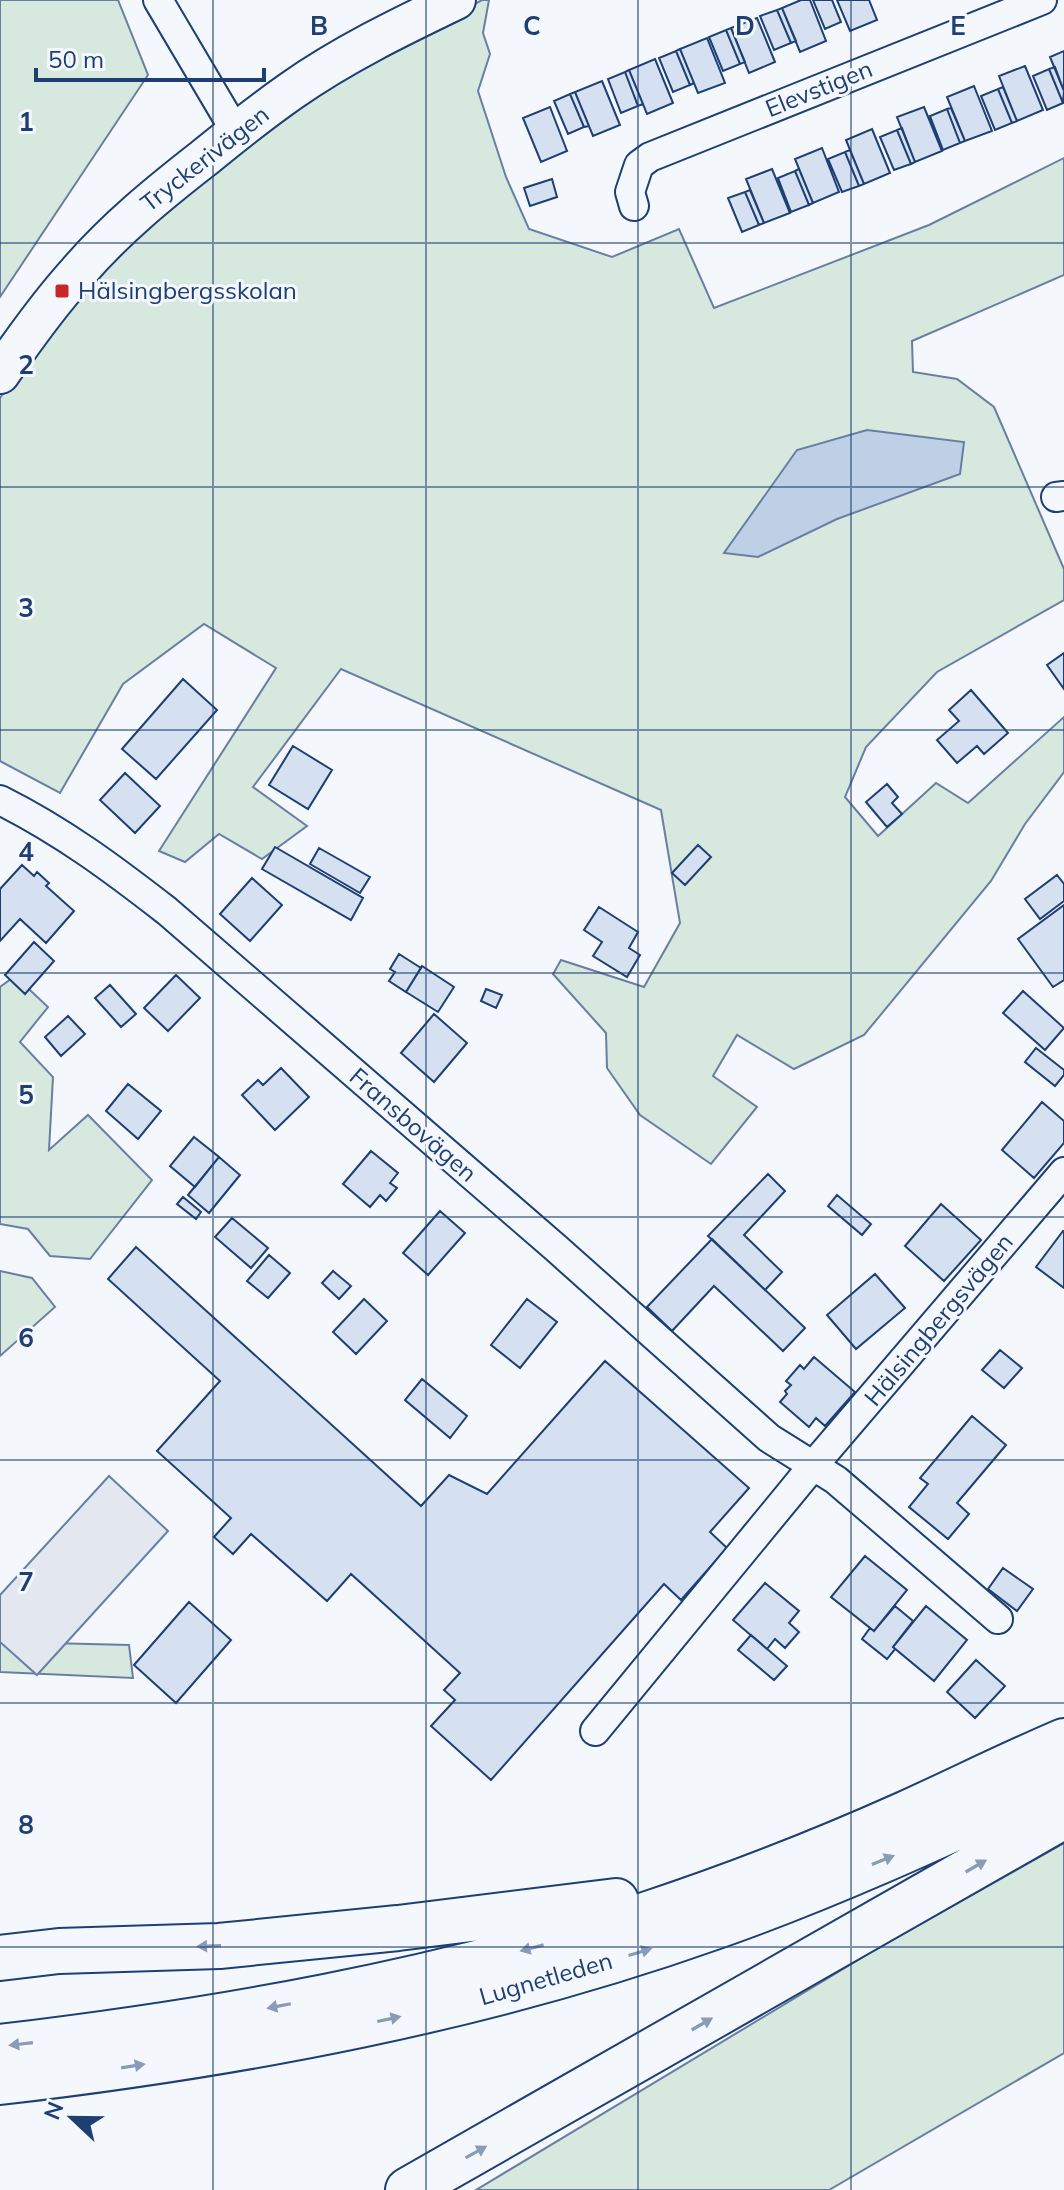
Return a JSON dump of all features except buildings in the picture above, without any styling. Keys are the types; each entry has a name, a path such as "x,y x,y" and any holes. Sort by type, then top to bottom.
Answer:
{"highway":[{"path":"0,1958 59,1951 219,1946 462,1921 622,1900 741,1861 1064,1741"},
{"name":"Lugnetleden","path":"0,2047 269,2008 379,1986 540,1946 646,1914 804,1857 1022,1759"},
{"name":"Lugnetleden","path":"0,2082 106,2070 238,2049 427,2011 510,1990 647,1950 780,1903 911,1849 1064,1778"},
{"path":"408,2190 1064,1816"}],"street":[{"path":"158,0 236,132"},
{"name":"Tryckerivägen","path":"0,374 30,330 78,272 158,193 317,74 456,0"},
{"name":"Elevstigen","path":"634,206 630,192 639,165 650,157 1042,0"},
{"name":"Fransbovägen","path":"0,800 36,818 101,860 167,911 769,1438 812,1467"},
{"name":"Hälsingbergsvägen","path":"595,1731 812,1467 1060,1184"},
{"path":"812,1467 836,1480 998,1619"}],"shaded area":[{"path":"0,0 118,0 148,75 0,297"},
{"path":"482,0 489,0 483,33 490,54 478,91 506,177 529,229 612,257 679,229 714,308 929,225 1064,158 1064,275 912,341 913,372 957,379 994,407 1064,569 1064,600 937,672 866,747 845,797 878,836 936,783 968,803 1064,717 1064,772 1025,824 991,881 864,1035 794,1069 737,1035 713,1076 757,1107 711,1164 640,1115 607,1068 606,1033 553,974 561,960 644,987 680,923 661,810 341,669 253,787 307,826 262,859 219,834 185,862 159,851 276,668 204,624 123,684 60,793 0,761 0,398 63,308 231,148 323,87"},
{"path":"15,976 48,1007 20,1042 53,1077 49,1150 88,1115 152,1180 90,1259 50,1256 28,1229 0,1224 0,987"},
{"path":"0,1271 32,1278 55,1307 0,1356"},
{"path":"109,1476 168,1531 37,1675 0,1642 0,1595"},
{"path":"0,1631 9,1642 129,1645 133,1678 0,1672"},
{"path":"1064,1843 1064,2053 829,2190 476,2190 873,1951"}],"water":[{"path":"867,430 964,442 960,474 837,519 758,557 724,553 797,450"}],"place":[{"name":"Hälsingbergsskolan","path":"62,291"}]}
